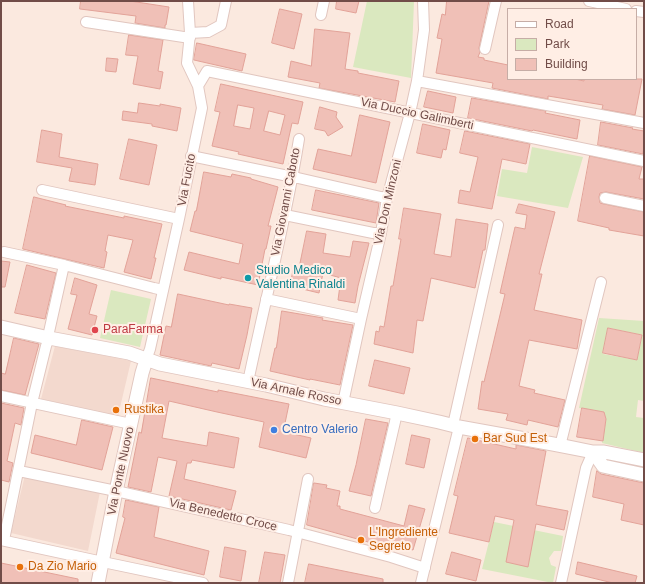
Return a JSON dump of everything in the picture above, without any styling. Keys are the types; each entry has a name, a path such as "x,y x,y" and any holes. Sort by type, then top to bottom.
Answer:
{"street":[{"name":"Via Fucito","path":"146,360 150,349 179,219 202,108 198,86 187,64 190,36 188,1"},
{"path":"86,22 190,36 208,32 221,26 226,1"},
{"path":"321,15 324,1"},
{"name":"Via Don Minzoni","path":"344,403 360,319 417,81 424,30 423,1"},
{"path":"485,50 496,1"},
{"path":"589,1 617,8"},
{"name":"Via Duccio Galimberti","path":"198,86 207,71 644,161"},
{"path":"417,81 644,123"},
{"name":"Via Giovanni Caboto","path":"248,382 293,177 299,139"},
{"path":"191,156 388,198"},
{"path":"42,190 179,219"},
{"path":"605,198 644,206"},
{"path":"285,215 373,233 381,233"},
{"path":"421,583 456,426 498,225"},
{"path":"4,252 64,265 163,290"},
{"path":"64,265 49,332 49,338 32,403 19,472 2,540 203,583"},
{"path":"560,446 601,282"},
{"path":"266,299 360,319"},
{"name":"Via Arnale Rosso","path":"1,327 49,338 129,353 160,364 344,403 397,412 456,426 560,446 593,452 604,452 644,460"},
{"name":"Via Ponte Nuovo","path":"98,583 116,491 146,360"},
{"path":"1,396 131,424"},
{"path":"375,508 397,412"},
{"path":"593,452 603,466 644,475"},
{"path":"561,583 586,468 593,452"},
{"name":"Via Benedetto Croce","path":"19,472 116,491 297,532 391,557 425,568"},
{"path":"288,583 308,479"}],"shaded area":[{"path":"55,346 131,361 118,416 41,399"},
{"path":"25,475 100,492 88,551 11,533"}],"green space":[{"path":"367,1 414,1 411,78 353,67"},
{"path":"532,147 583,157 568,208 497,196 502,169 527,173"},
{"path":"111,290 151,299 140,347 100,338"},
{"path":"599,318 644,321 644,401 638,400 636,417 644,418 644,453 602,443 606,419 604,412 579,408","holes":["609,328 642,335 637,360 603,354"]},
{"path":"494,522 563,536 561,551 554,551 549,558 551,565 556,567 553,583 482,569"}],"building":[{"path":"81,1 130,1 169,7 166,25 165,28 135,23 136,16 80,9"},
{"path":"337,1 359,1 356,13 336,9"},
{"path":"447,1 489,1 478,57 484,58 484,60 507,65 507,80 584,81 642,79 635,115 602,109 603,105 548,96 548,99 492,88 493,83 436,73 442,39 437,38 442,14 445,15"},
{"path":"280,9 302,14 294,49 272,43"},
{"path":"315,29 350,33 345,69 399,81 395,102 319,88 320,83 288,77 291,61 311,66"},
{"path":"129,35 163,40 158,71 163,72 160,89 133,84 138,56 126,55"},
{"path":"197,43 246,54 242,71 194,60"},
{"path":"107,58 118,59 116,72 106,71"},
{"path":"221,84 303,102 298,124 292,123 283,164 238,154 239,152 212,146 220,112 215,111","holes":["238,105 254,108 250,129 234,126","269,111 285,115 280,135 264,131"]},
{"path":"428,91 456,97 453,113 424,107"},
{"path":"472,98 546,111 545,113 580,120 577,139 468,118"},
{"path":"139,103 160,106 160,104 181,108 177,131 152,126 152,124 122,120 123,111 137,113"},
{"path":"320,107 337,112 336,117 343,127 328,136 325,131 315,129"},
{"path":"360,115 390,122 376,183 313,169 318,149 351,156"},
{"path":"601,122 644,131 643,154 598,145"},
{"path":"423,124 450,130 446,150 443,149 441,158 417,153"},
{"path":"42,130 62,134 59,157 98,164 95,185 69,181 72,168 37,162"},
{"path":"465,131 530,144 526,164 502,159 492,209 458,203 460,190 470,192 478,157 460,153"},
{"path":"129,139 157,145 149,185 120,179"},
{"path":"590,156 642,167 639,179 644,179 644,199 606,192 600,193 599,197 600,203 644,212 644,236 609,230 609,228 578,221"},
{"path":"204,172 231,177 232,174 251,178 278,187 268,226 271,226 258,285 221,277 221,279 184,270 189,252 239,264 243,244 190,231 196,211"},
{"path":"316,190 379,203 376,223 312,210"},
{"path":"34,197 66,205 65,206 162,224 151,279 124,272 133,240 108,235 104,268 23,249"},
{"path":"519,204 555,212 539,274 542,274 534,310 582,320 577,349 529,340 519,386 535,390 534,393 565,400 558,427 528,420 527,425 506,420 508,414 478,409 482,381 484,382 505,294 500,293 515,227 525,229 527,215 516,213"},
{"path":"404,208 441,214 434,254 451,257 456,219 488,224 485,250 483,250 475,288 431,278 423,321 417,320 413,353 374,344 376,331 379,332 380,326 384,327 401,239 399,239"},
{"path":"307,231 326,234 323,253 350,257 353,241 369,243 355,303 338,300 341,278 323,273 319,293 290,286 293,270 298,271"},
{"path":"1,261 10,262 5,287 1,287"},
{"path":"27,265 56,273 45,319 15,313"},
{"path":"75,278 97,285 89,314 97,316 92,335 68,329 77,295 71,294"},
{"path":"178,294 229,305 252,308 239,369 212,363 211,366 160,355 166,326 171,327"},
{"path":"282,311 353,325 340,385 270,371 276,348"},
{"path":"608,328 642,335 637,360 603,353"},
{"path":"14,338 39,344 25,395 1,390 1,373 5,374"},
{"path":"375,360 410,368 404,394 369,386"},
{"path":"151,378 218,392 218,390 289,404 284,428 289,433 311,438 306,458 259,447 264,422 169,401 162,438 207,446 209,432 239,438 234,468 192,460 191,463 187,463 184,479 236,491 231,510 169,496 177,461 158,457 151,492 128,487 139,432 141,433"},
{"path":"1,403 24,408 21,425 15,423 7,461 13,463 9,482 1,480"},
{"path":"582,408 604,412 606,419 603,441 577,437"},
{"path":"366,419 388,423 371,496 349,491"},
{"path":"82,420 113,427 102,470 31,453 35,435 76,445"},
{"path":"412,435 430,439 424,468 406,464"},
{"path":"468,438 516,449 516,445 546,451 536,505 568,511 564,530 536,524 528,567 506,562 514,520 495,516 489,542 449,533 458,496 454,495"},
{"path":"597,471 601,474 644,483 644,525 621,520 624,504 593,497"},
{"path":"314,483 327,485 326,488 340,491 337,506 340,506 340,509 404,526 409,505 425,509 413,550 398,546 397,550 307,525"},
{"path":"126,500 159,507 154,537 209,551 204,575 116,553 125,518 123,517"},
{"path":"225,547 246,551 241,581 220,577"},
{"path":"265,552 285,555 280,583 259,583"},
{"path":"452,552 481,560 476,581 446,574"},
{"path":"578,562 637,576 635,583 613,583 576,574"},
{"path":"1,563 78,579 78,583 1,583"},
{"path":"309,564 383,579 383,583 305,583"}],"place":[{"name":"Studio Medico Valentina Rinaldi","path":"248,278"},
{"name":"ParaFarma","path":"95,330"},
{"name":"Rustika","path":"116,410"},
{"name":"Centro Valerio","path":"274,430"},
{"name":"Bar Sud Est","path":"475,439"},
{"name":"L'Ingrediente Segreto","path":"361,540"},
{"name":"Da Zio Mario","path":"20,567"}]}
